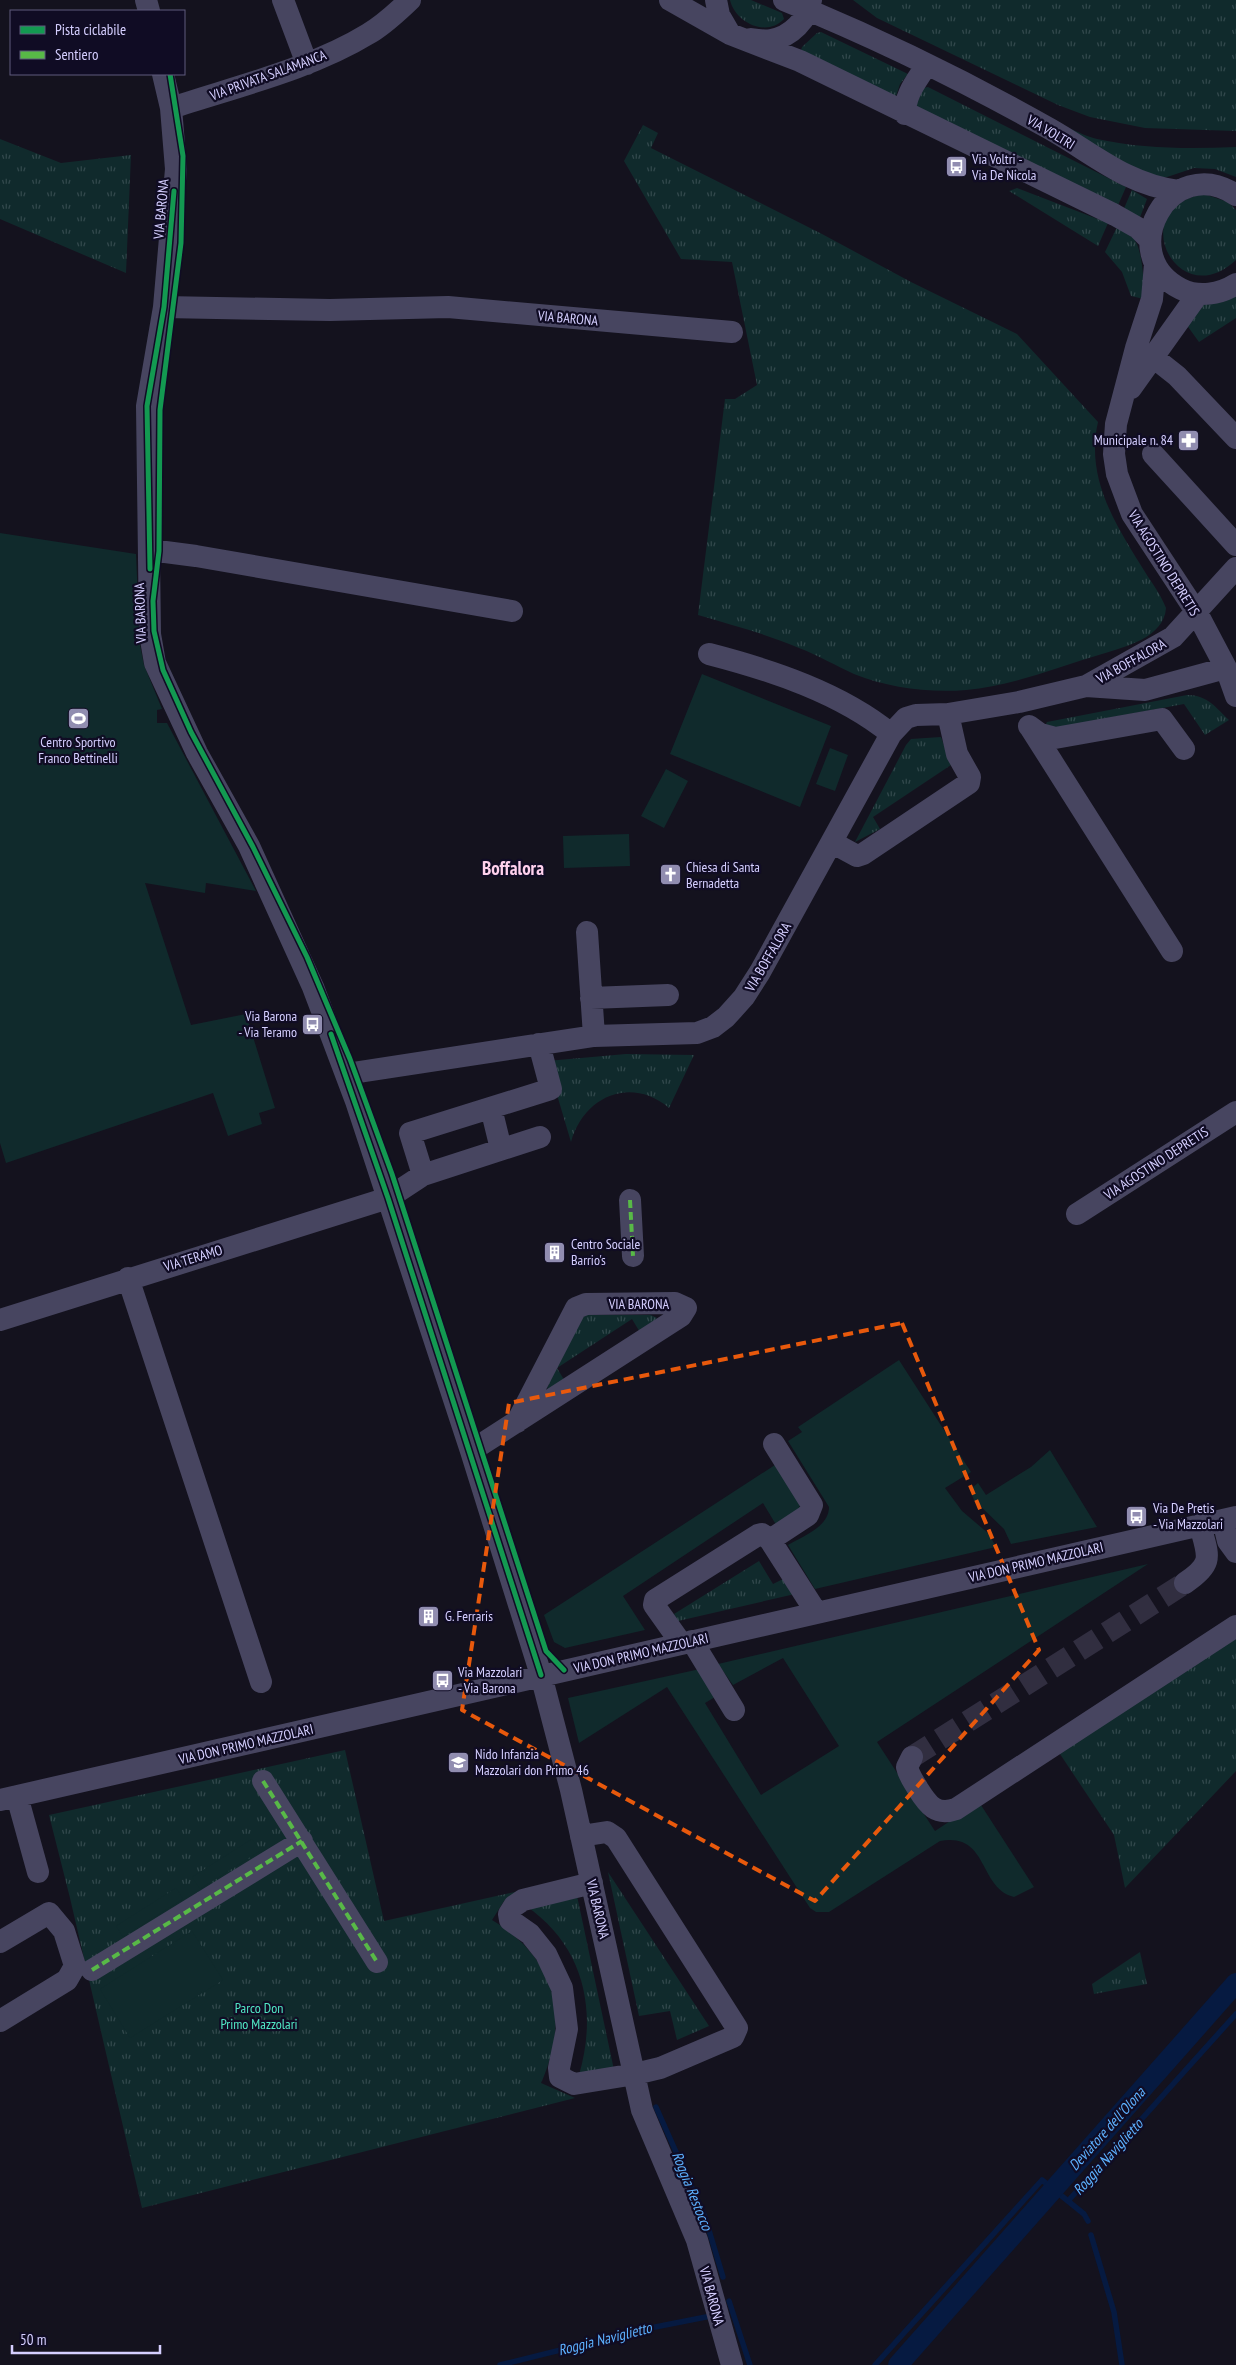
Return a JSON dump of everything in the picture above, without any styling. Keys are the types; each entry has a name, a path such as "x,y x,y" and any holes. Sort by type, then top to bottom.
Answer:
{"street":[{"path":"283,0 306,64"},
{"name":"VIA PRIVATA SALAMANCA","path":"171,108 306,64 368,34 390,19 410,0"},
{"path":"670,0 736,36 800,61 904,114 1115,215 1138,228 1150,240"},
{"path":"716,0 719,15 736,36 772,40 794,31 810,5"},
{"name":"VIA VOLTRI","path":"784,0 810,5 1051,130 1092,157 1132,179 1155,188 1178,191"},
{"path":"904,114 908,92 926,66"},
{"name":"VIA BARONA","path":"163,75 171,108 176,169 164,307 147,406 150,634 155,663 197,753 249,846 312,987 346,1074 471,1451 541,1675 582,1836 642,2110 697,2240 732,2365"},
{"path":"1236,196 1222,188 1204,185 1190,186 1178,191 1164,202 1158,212 1152,224 1150,240 1156,264 1173,285 1185,291 1198,294 1218,293 1236,284"},
{"name":"VIA AGOSTINO DEPRETIS","path":"1156,264 1152,299 1136,348 1126,395 1116,424 1114,454 1117,474 1132,514 1197,613 1231,673 1236,696"},
{"name":"VIA AGOSTINO DEPRETIS","path":"1126,395 1185,309 1198,294"},
{"name":"VIA BARONA","path":"164,307 339,310 448,307 732,332"},
{"path":"1153,357 1177,376 1236,438"},
{"path":"1153,454 1236,545"},
{"path":"150,550 206,557 512,611"},
{"name":"VIA BOFFALORA","path":"346,1074 594,1036 697,1033 714,1027 744,997 760,972 833,843 891,734 906,718 924,714 948,714 1019,702 1086,686 1173,637 1197,613 1236,568"},
{"path":"709,654 770,671 847,704 872,717 891,734"},
{"name":"VIA BOFFALORA","path":"1086,686 1145,690 1231,673"},
{"path":"1019,702 1030,727 1172,951"},
{"path":"833,843 856,856 863,854 969,784 970,776 953,745 948,714"},
{"path":"1030,727 1048,737 1055,738 1162,720 1184,749"},
{"path":"587,932 594,1036"},
{"path":"591,998 668,995"},
{"path":"423,1175 410,1134 551,1089 538,1044"},
{"path":"491,1108 501,1149"},
{"name":"VIA AGOSTINO DEPRETIS","path":"1077,1214 1236,1112"},
{"path":"388,1198 423,1175 540,1137"},
{"name":"VIA TERAMO","path":"0,1320 128,1278 388,1198"},
{"path":"630,1200 633,1256"},
{"path":"128,1278 261,1682"},
{"name":"VIA BARONA","path":"471,1451 517,1422 681,1316 686,1308 675,1303 586,1304 576,1308 517,1422"},
{"path":"770,1540 808,1515 812,1505 774,1444"},
{"path":"1230,1518 1228,1541 1236,1552"},
{"name":"VIA DON PRIMO MAZZOLARI","path":"38,1872 8,1798 1230,1518"},
{"path":"1185,1583 1198,1574 1207,1564 1208,1550 1200,1525"},
{"path":"734,1710 687,1642 654,1605 657,1597 753,1537 762,1534 770,1540 816,1612"},
{"path":"912,1758 907,1768 909,1774 930,1807 942,1812 956,1808 1236,1626"},
{"path":"262,1781 302,1840 377,1962"},
{"path":"582,1836 607,1832 616,1838 737,2028 733,2037 660,2068 574,2084 560,2078 559,2068 567,2029 562,1988 546,1954 530,1934 508,1918 510,1910 524,1900 592,1883"},
{"path":"92,1970 302,1840"},
{"path":"0,1942 49,1913 64,1931 75,1966 68,1980 0,2021"}],"highlighted area":[{"path":"902,1323 1039,1650 815,1901 462,1710 509,1403"}],"green space":[{"path":"730,0 751,0 782,13 784,19 777,25 769,27 752,25 738,15"},
{"path":"853,0 1236,0 1236,131 1145,128 1090,117 1058,105 877,18"},
{"path":"821,32 908,74 900,84 895,99 801,50 817,33"},
{"path":"928,87 1126,187 1116,210 916,106 923,88"},
{"path":"643,125 658,133 651,148 822,234 911,282 1017,334 1098,422 1095,443 1096,463 1100,482 1114,519 1166,608 1164,618 1158,627 1142,640 1035,675 983,688 938,691 895,686 867,679 787,643 698,615 725,399 735,399 757,385 732,262 681,259 624,161"},
{"path":"1068,128 1093,138 1131,145 1184,148 1236,147 1236,177 1215,169 1194,168 1167,177 1144,177"},
{"path":"0,139 61,163 131,155 126,273 0,219"},
{"path":"1017,188 1108,223 1098,246 1009,191"},
{"path":"1132,190 1147,199 1139,220 1122,213"},
{"path":"1204,194 1228,202 1236,210 1236,260 1215,274 1195,275 1179,267 1168,253 1163,236 1167,218 1180,203"},
{"path":"1117,227 1133,238 1139,250 1144,299 1131,296 1122,272 1105,252"},
{"path":"1236,292 1236,318 1199,342 1186,324 1197,306"},
{"path":"0,533 136,554 140,645 144,665 162,709 157,710 157,723 167,723 256,891 206,883 205,893 145,883 191,1025 246,1014 275,1108 259,1113 262,1124 228,1136 213,1093 6,1163 0,1143"},
{"path":"702,674 831,726 800,807 670,754"},
{"path":"1187,695 1201,697 1216,707 1229,720 1205,735 1184,704 1049,729 1045,726 1047,722"},
{"path":"941,737 951,765 873,817 880,829 855,842 906,745 911,739"},
{"path":"830,748 848,755 835,791 816,784"},
{"path":"666,769 688,781 664,828 641,816"},
{"path":"629,834 630,866 564,868 563,836"},
{"path":"626,1054 694,1055 669,1108 654,1098 639,1093 611,1096 598,1103 586,1113 577,1126 571,1142 547,1061"},
{"path":"581,1315 651,1315 657,1318 641,1334 632,1319 557,1368 566,1383 549,1390 547,1388"},
{"path":"899,1360 971,1472 945,1488 962,1511 989,1534 996,1547 815,1589 788,1545 820,1525 828,1514 829,1507 788,1441 802,1432 798,1427"},
{"path":"1050,1450 1097,1527 1011,1544 1004,1529 974,1500 972,1495 973,1487 978,1483 986,1495 1031,1467"},
{"path":"778,1463 800,1497 799,1515 778,1528 763,1503 623,1596 645,1630 565,1648 554,1642 544,1615"},
{"path":"759,1561 773,1584 785,1578 795,1594 678,1621 674,1614"},
{"path":"1148,1564 877,1742 935,1831 979,1802 1034,1887 1014,1897 1002,1892 994,1883 975,1852 967,1845 956,1840 940,1841 829,1912 816,1912 810,1908 667,1687 579,1743 568,1698 700,1669 715,1697 705,1703 761,1795 839,1746 783,1658 733,1685 718,1664"},
{"path":"1236,1636 1236,1771 1125,1888 1114,1835 1058,1751"},
{"name":"Parco Don Primo Mazzolari","path":"345,1750 384,1921 519,1891 504,1901 492,1920 513,1935 530,1952 543,1971 551,1991 555,2012 555,2035 550,2058 541,2083 575,2098 142,2208 49,1815"},
{"path":"252,1839 260,1851 200,1889 192,1877"},
{"path":"608,1872 709,2026 677,2040 670,2011 639,2016"},
{"path":"176,1888 183,1899 123,1937 116,1926"},
{"path":"576,1891 614,2070 579,2075 585,2051 587,2027 586,2004 581,1981 573,1960 561,1940 546,1922 526,1906"},
{"path":"192,1931 223,1980 130,2038 100,1989"},
{"path":"1140,1952 1147,1984 1094,1994 1092,1984"}],"waterway":[{"name":"Deviatore dell'Olona","path":"898,2365 1236,1983"},
{"name":"Roggia Naviglietto","path":"1068,2201 1236,2014"},
{"name":"Roggia Restocco","path":"656,2107 705,2217 723,2277"},
{"name":"Roggia Naviglietto","path":"875,2365 1042,2180 1084,2214 1088,2221"},
{"path":"1091,2235 1114,2312 1122,2365"},
{"name":"Roggia Naviglietto","path":"729,2301 750,2365"},
{"name":"Roggia Naviglietto","path":"500,2365 645,2329 711,2316"}],"tunnel":[{"path":"912,1757 1185,1583"}],"marked path":[{"path":"630,1200 633,1256"},
{"path":"263,1781 377,1962"},
{"path":"92,1970 302,1841"}],"cycle path":[{"path":"170,75 183,156 181,243 160,410 159,551 153,601 154,631 163,670 191,732 253,847 307,957 350,1059 392,1174 546,1651 564,1670"},
{"path":"150,569 147,406 164,307 174,191"},
{"path":"331,1034 388,1198 541,1675"}],"place":[{"name":"Via Voltri - Via De Nicola","path":"956,167"},
{"name":"Municipale n. 84","path":"1189,440"},
{"name":"Centro Sportivo Franco Bettinelli","path":"78,719"},
{"name":"Chiesa di Santa Bernadetta","path":"670,875"},
{"name":"Via Barona - Via Teramo","path":"313,1024"},
{"name":"Centro Sociale Barrio's","path":"555,1252"},
{"name":"Via De Pretis - Via Mazzolari","path":"1137,1516"},
{"name":"G. Ferraris","path":"429,1616"},
{"name":"Via Mazzolari - Via Barona","path":"442,1680"},
{"name":"Nido Infanzia Mazzolari don Primo 46","path":"459,1762"}],"district":[{"name":"Boffalora","path":"513,868"}]}
